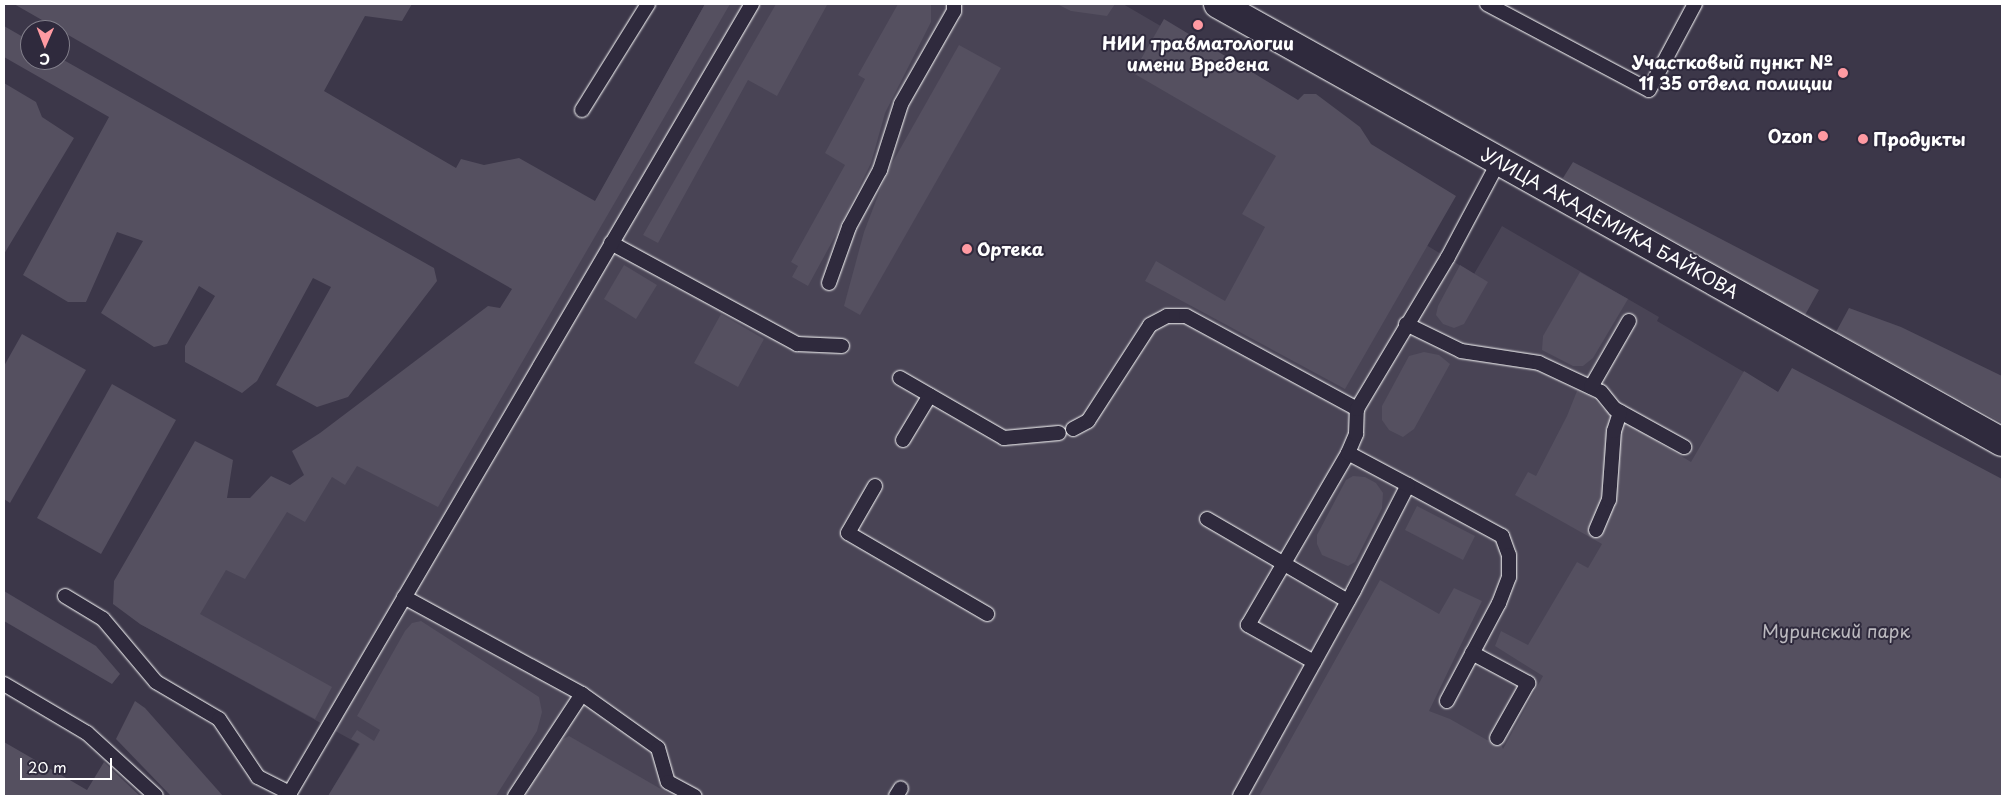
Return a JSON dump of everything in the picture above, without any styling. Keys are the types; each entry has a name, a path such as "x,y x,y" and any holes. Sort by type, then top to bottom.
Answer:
{"street":[{"name":"УЛИЦА АКАДЕМИКА БАЙКОВА","path":"1218,4 2002,442"}],"lane":[{"path":"582,110 648,4"},
{"path":"65,596 103,619 156,682 219,719 258,777 290,794 752,4"},
{"path":"830,283 849,227 880,170 902,104 954,11 954,4"},
{"path":"1487,4 1649,90 1695,4"},
{"path":"1314,662 1248,625 1348,453 1356,434 1357,409 1406,324 1448,257 1499,161"},
{"path":"611,244 797,344 842,346"},
{"path":"1073,429 1088,421 1150,325 1168,316 1186,316 1357,409"},
{"path":"1591,387 1628,321"},
{"path":"1406,324 1461,351 1539,363 1601,392 1615,410 1684,447"},
{"path":"900,378 1004,438 1059,433"},
{"path":"903,440 930,395"},
{"path":"1596,530 1609,500 1614,430 1620,412"},
{"path":"1348,453 1502,536 1508,554 1509,577 1499,603 1447,701"},
{"path":"1240,796 1348,600 1408,485"},
{"path":"875,486 848,533 987,614"},
{"path":"1207,519 1348,600"},
{"path":"404,597 582,694 658,748 668,782 694,796"},
{"path":"1472,653 1528,683 1497,738"},
{"path":"4,684 87,733 156,796"},
{"path":"515,796 582,694"}],"shaded area":[{"path":"705,4 1123,4 1447,193 1418,240 1474,274 1502,226 1659,317 1657,321 1778,392 1606,796 328,796 359,744 140,624 478,364 538,304"}],"green space":[{"path":"14,4 412,4 402,21 365,16 324,91 456,168 461,159 484,165 519,158 595,201 705,4 730,4 438,507 357,466 345,485 332,477 305,522 287,512 245,579 226,570 200,614 332,687 315,719 140,624 113,604 114,581 195,441 233,460 227,498 250,498 271,476 290,485 304,475 292,451 320,433 488,306 500,308 512,289 70,36 70,20 42,20"},
{"path":"776,4 827,5 777,96 748,80 658,243 643,235"},
{"path":"898,4 931,4 931,22 885,113 871,163 838,231 808,286 792,277 798,266 791,262 845,165 825,153 865,79 858,75"},
{"path":"1057,4 1115,4 1107,16 1071,11"},
{"path":"1164,19 1298,100 1304,94 1316,94 1360,127 1371,144 1456,196 1345,389 1145,281 1156,261 1225,301 1265,227 1242,214 1276,156 1133,73"},
{"path":"4,26 20,35 20,66 4,57"},
{"path":"959,45 1001,68 860,315 844,306 864,232 887,172"},
{"path":"70,64 434,268 437,281 348,397 317,407 276,385 331,287 313,278 257,381 242,393 185,362 185,346 215,296 199,286 167,344 154,347 101,313 143,241 117,232 86,302 68,302 23,275 109,117 27,70 70,70"},
{"path":"4,83 36,102 42,117 74,138 4,254"},
{"path":"1573,162 1819,290 1805,315 1563,178"},
{"path":"624,265 657,285 636,319 604,299"},
{"path":"1460,265 1488,282 1464,324 1454,328 1443,324 1436,315 1438,306"},
{"path":"1580,272 1628,299 1593,358 1583,366 1573,366 1542,350 1543,336"},
{"path":"1849,308 1901,327 2002,376 2002,423 1836,332"},
{"path":"721,314 764,339 738,387 694,363"},
{"path":"22,334 86,370 10,503 4,499 4,366"},
{"path":"1424,352 1439,355 1450,364 1414,429 1403,437 1389,430 1382,420 1382,406 1409,356"},
{"name":"Муринский парк","path":"1792,368 2002,479 2002,796 1259,796 1380,580 1439,614 1454,588 1482,601 1429,711 1450,719 1487,740 1501,744 1503,749 1543,676 1495,646 1501,631 1528,645 1577,562 1588,568 1602,544 1515,495 1528,472 1536,476 1567,416 1577,391 1591,396 1603,409 1691,462 1744,371 1778,392"},
{"path":"112,384 176,420 101,554 37,518"},
{"path":"1353,476 1365,477 1376,483 1383,493 1382,508 1355,562 1348,566 1322,555 1317,544 1317,535 1346,480"},
{"path":"1417,506 1475,536 1463,560 1405,530"},
{"path":"4,591 96,646 120,674 112,684 4,621"},
{"path":"421,621 539,697 542,712 537,731 496,796 328,796 360,744 351,739 357,730 374,741 380,730 357,716 405,631 412,623"},
{"path":"135,701 145,708 223,796 171,796 116,739"},
{"path":"569,736 673,796 525,796 559,741"},
{"path":"4,742 87,790 104,762 140,796 4,796"}],"place":[{"name":"НИИ травматологии имени Вредена","path":"1198,25"},
{"name":"Участковый пункт № 11 35 отдела полиции","path":"1843,73"},
{"name":"Ozon","path":"1823,136"},
{"name":"Продукты","path":"1863,139"},
{"name":"Ортека","path":"967,249"}]}
